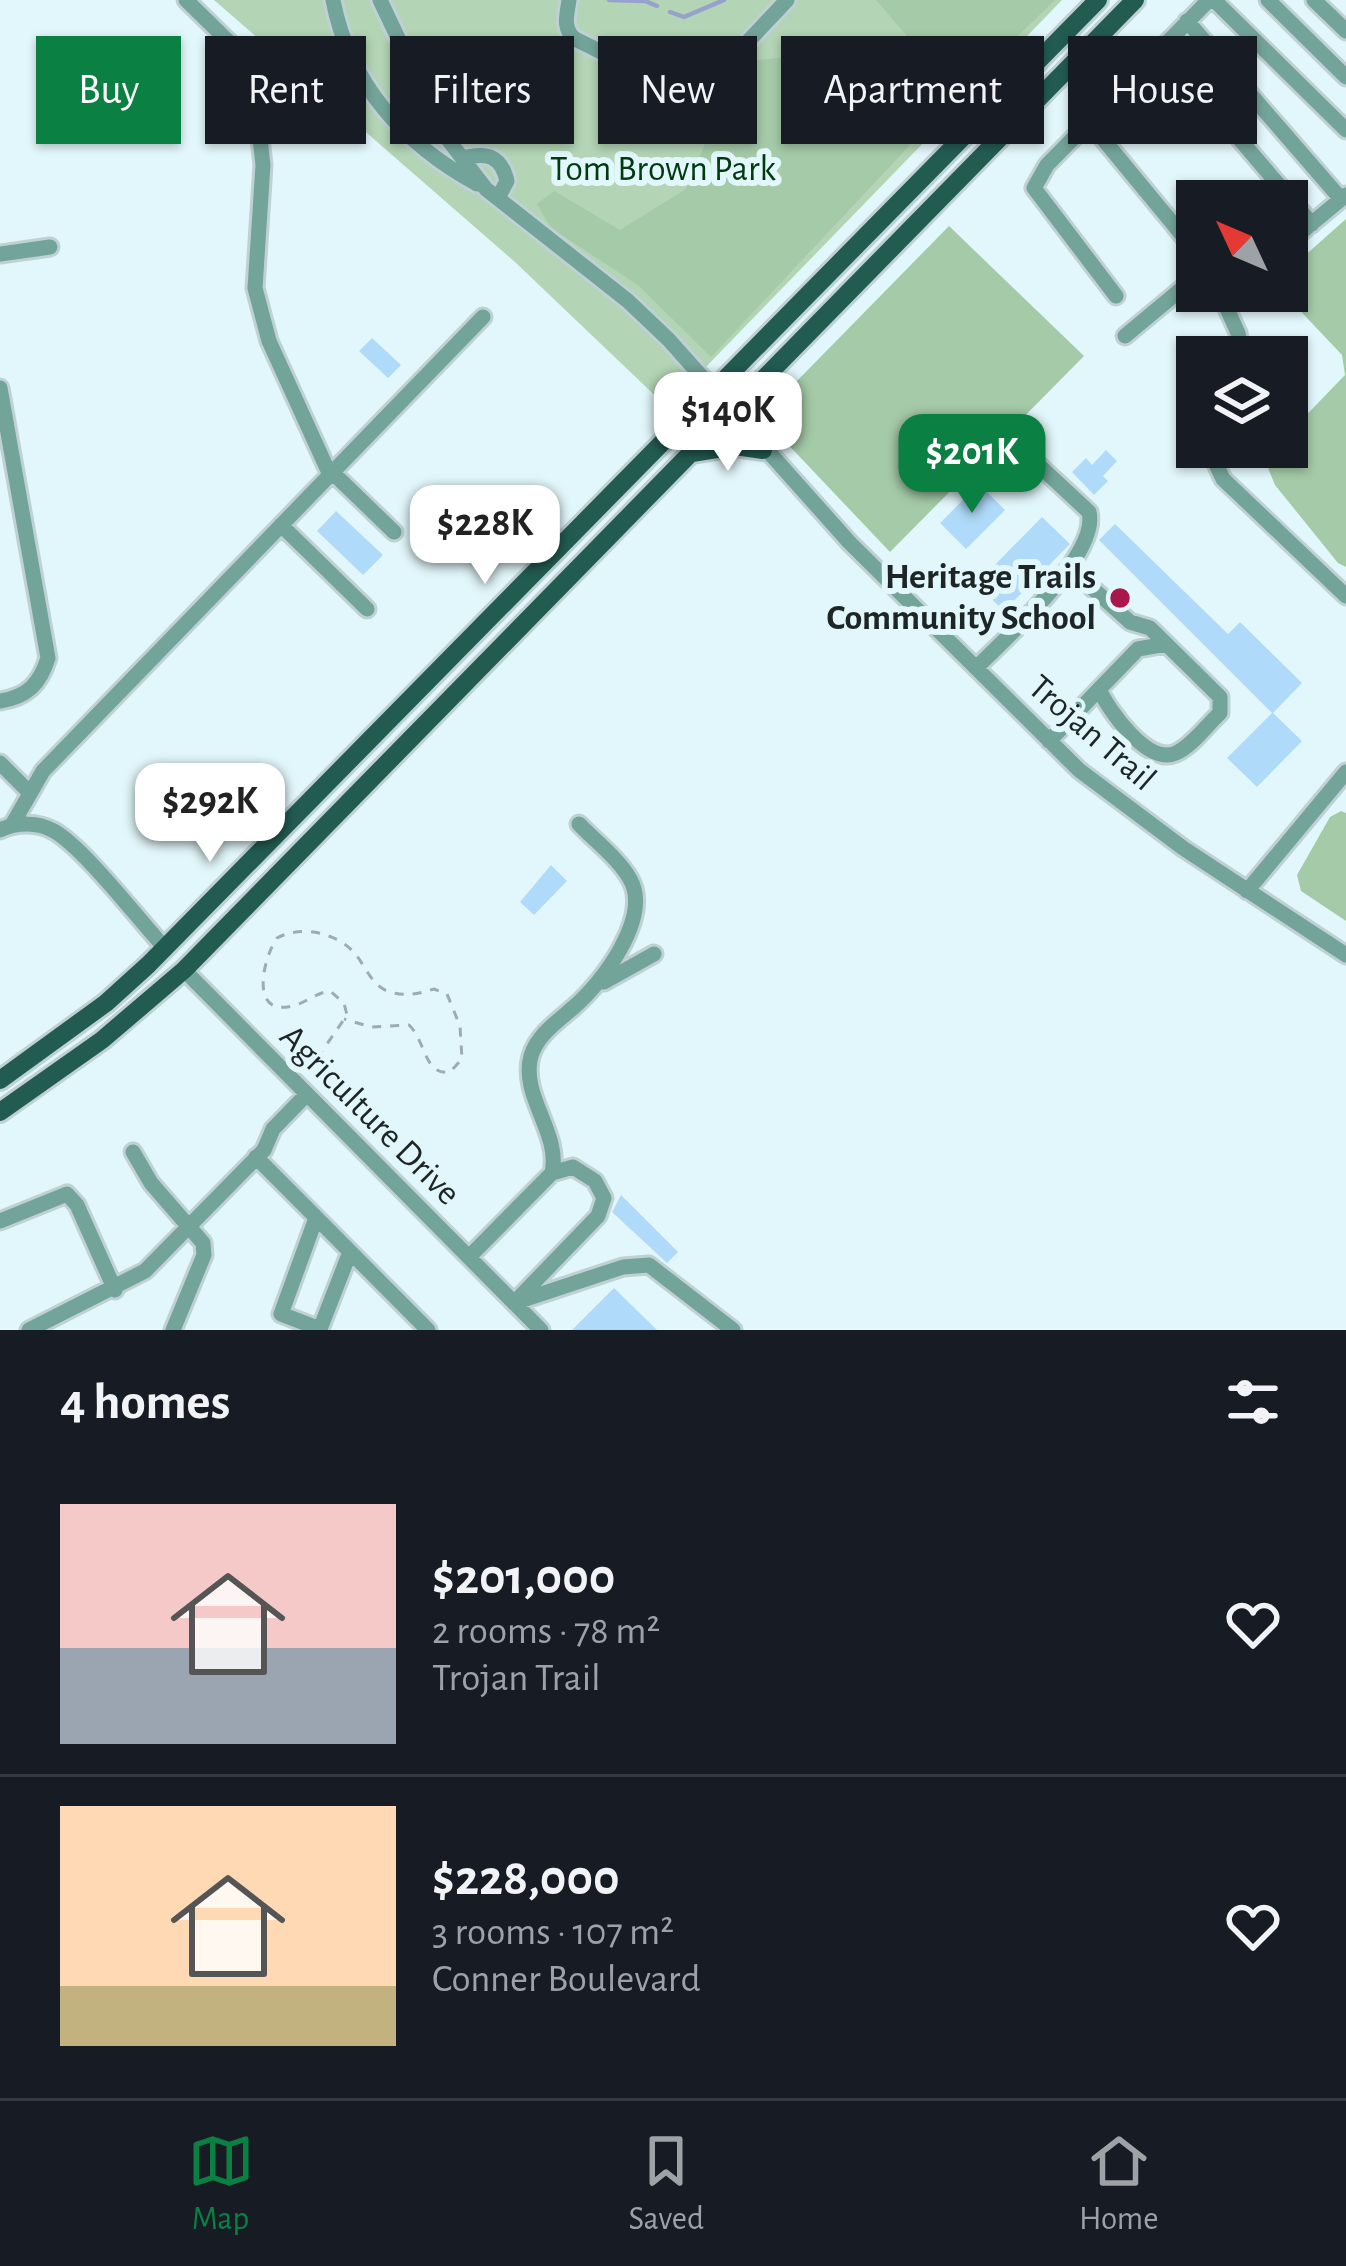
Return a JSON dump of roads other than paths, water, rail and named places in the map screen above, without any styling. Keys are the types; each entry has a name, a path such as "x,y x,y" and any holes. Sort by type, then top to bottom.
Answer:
{"main road":[{"path":"0,1080 106,1003 165,948 1098,0"},
{"path":"0,1112 102,1040 184,970 1135,0"},
{"path":"692,453 735,446 764,450"},
{"path":"165,948 184,970"}],"street":[{"path":"186,0 248,65 254,85 263,165 255,288 269,341 331,473 394,532"},
{"path":"332,0 358,72 391,119 428,155 491,192"},
{"path":"380,0 442,134 491,192"},
{"path":"569,0 566,22 575,39 688,95 710,82 787,0"},
{"path":"1173,36 1212,0 1346,130"},
{"path":"1268,0 1346,76"},
{"path":"1314,0 1346,31"},
{"path":"1187,21 1344,197 1308,227"},
{"path":"1068,144 1047,165 1035,194 1116,296"},
{"path":"1107,144 1176,228"},
{"path":"1244,144 1312,224"},
{"path":"463,158 480,154 495,157 504,166 507,181 491,192"},
{"name":"Trojan Trail","path":"491,192 628,301 848,542 1079,770 1247,891 1346,955"},
{"path":"0,254 50,247"},
{"path":"1125,336 1176,294"},
{"path":"6,827 43,771 483,316"},
{"path":"0,388 48,658 29,691 19,698 0,700"},
{"path":"976,668 1070,568 1089,535 1089,512 1031,458"},
{"path":"1218,468 1223,478 1346,596"},
{"path":"281,525 367,609"},
{"path":"1070,568 1130,622 1150,628 1222,704 1220,713 1180,751 1153,754 1113,715 1100,689"},
{"path":"1130,622 1138,649"},
{"path":"1049,741 1138,649 1166,644"},
{"path":"0,763 29,791"},
{"path":"1247,891 1346,772"},
{"path":"6,827 32,824 57,832 165,948"},
{"path":"579,824 629,876 636,892 637,905 599,985"},
{"path":"552,1173 552,1148 530,1078 531,1055 548,1030 599,985 654,954"},
{"name":"Agriculture Drive","path":"184,970 541,1330"},
{"path":"29,1330 115,1289 158,1261 256,1157 302,1089"},
{"path":"133,1152 151,1183 202,1243 204,1255 173,1330"},
{"path":"256,1157 428,1330"},
{"path":"469,1257 552,1173 573,1167 582,1170 603,1191 603,1208 514,1303"},
{"path":"0,1220 67,1194 77,1204 115,1289"},
{"path":"316,1218 280,1314 320,1329 350,1252"},
{"path":"514,1303 623,1267 649,1265 733,1330"}],"waterway":[{"path":"609,0 657,6"},
{"path":"670,12 684,17 724,0"}],"place":[{"name":"Heritage Trails Community School","path":"1120,598"}],"park label":[{"name":"Tom Brown Park","path":"663,169"}]}
